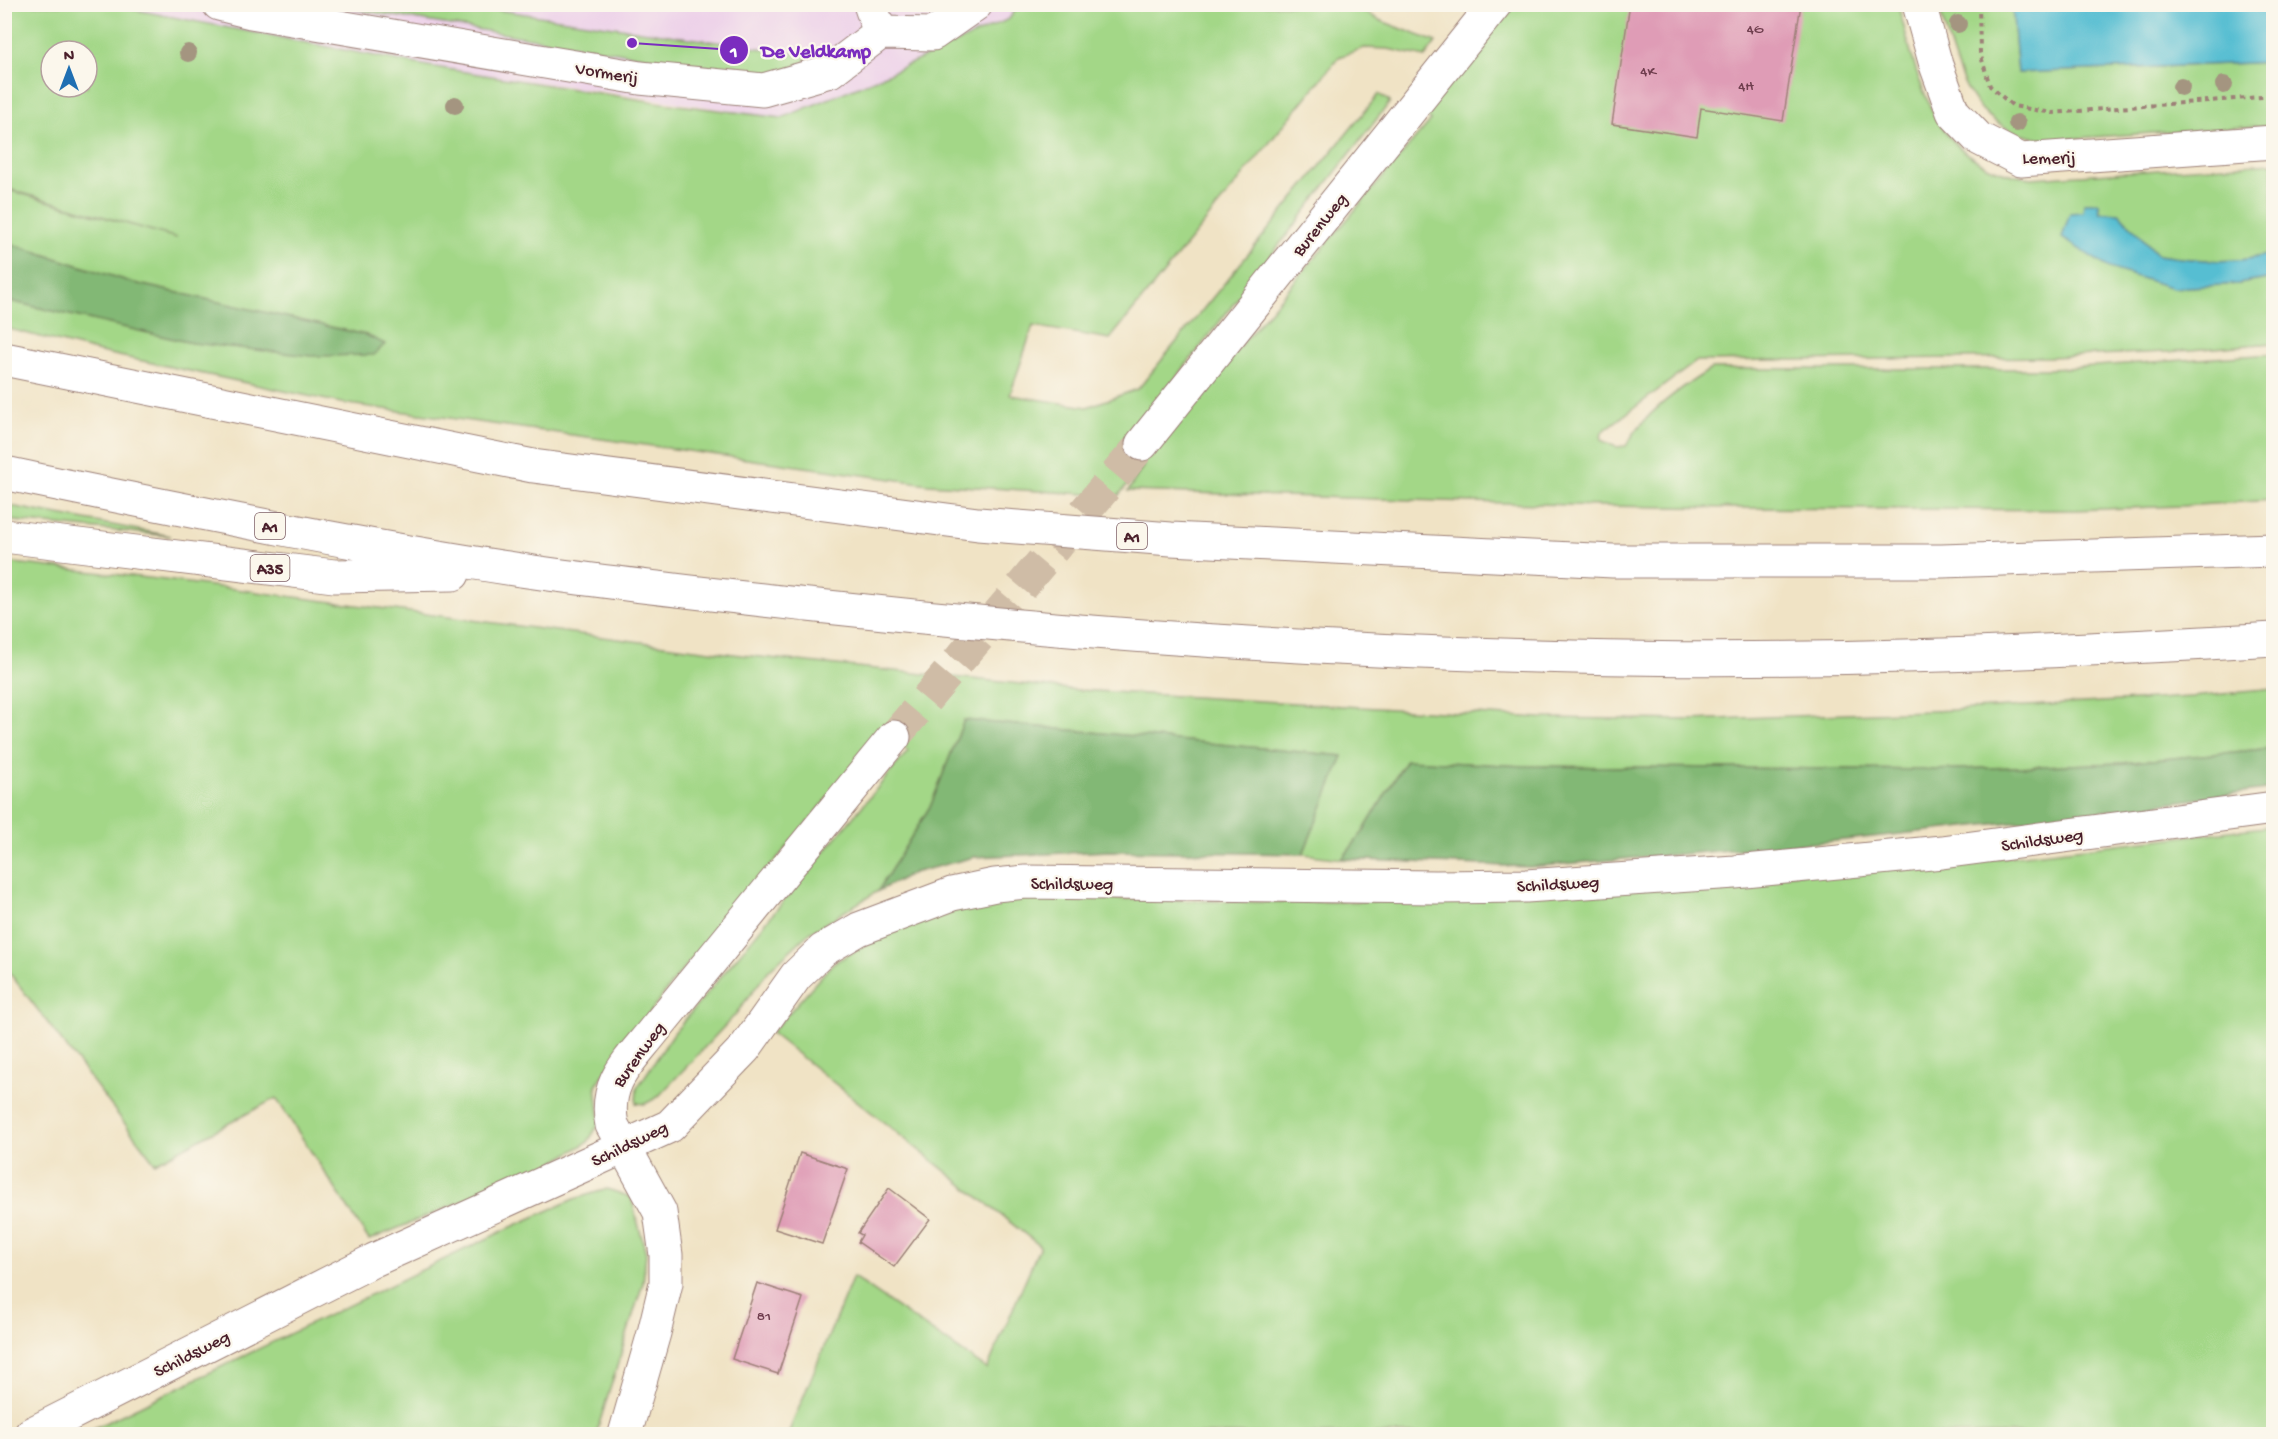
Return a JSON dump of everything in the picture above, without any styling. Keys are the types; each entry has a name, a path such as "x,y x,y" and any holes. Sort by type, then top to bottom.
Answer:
{"main road":[{"name":"Vormerij","path":"219,4 250,12 640,78 763,90 830,71 875,19 933,34 976,4"},
{"name":"Burenweg","path":"1142,444 1495,4"},
{"name":"Lemerij","path":"1919,4 1936,65 1953,112 1978,138 2021,160 2274,142"},
{"name":"A1","path":"4,359 533,466 978,524 1171,539 1613,561 1941,561 2274,550"},
{"name":"A1","path":"4,473 384,547 536,572 922,618 1078,632 1348,649 1578,657 1954,655 2274,639"},
{"name":"A35","path":"4,536 334,576 536,572"},
{"name":"Burenweg","path":"625,1434 666,1283 666,1255 660,1212 626,1146 612,1125 609,1110 611,1090 619,1076 894,737"},
{"name":"Schildsweg","path":"31,1434 374,1260 670,1126 745,1048 796,976 823,950 860,929 952,894 995,885 1026,882 1526,886 1735,872 1942,852 2274,808"}],"path":[{"path":"1978,4 1980,53 1990,86 2013,106 2052,113 2274,96"}],"shaded area":[{"path":"110,5 1018,5 1009,19 883,76 782,118 428,66"}],"green space":[{"path":"5,5 110,5 428,66 662,103 782,118 883,76 1009,19 1019,5 1354,5 1379,20 1436,42 1425,57 1388,49 1364,48 1339,57 1110,339 1033,326 1010,395 1087,407 1138,389 1379,94 1390,102 1132,435 1154,448 1431,120 1424,114 1510,5 1898,5 1914,64 1936,117 1952,140 1972,158 1998,171 2031,178 2273,163 2273,252 2247,259 2217,261 2158,255 2119,213 2100,212 2099,203 2084,203 2173,288 2238,284 2273,278 2273,343 2167,352 2048,357 1697,361 1602,432 1601,440 1616,447 1626,446 1652,412 1675,393 1711,369 2051,369 2273,354 2273,500 2074,510 1738,508 1600,506 1128,491 1144,465 1118,496 928,484 341,403 100,352 5,328 5,300 192,343 385,345 366,335 134,283 5,242 5,189 177,238 5,188"},
{"path":"327,5 464,5 819,57 770,77"},
{"path":"1938,5 2012,5 2018,73 2273,62 2273,125 2048,140 2020,134 1999,124 1982,110 1970,94 1952,53"},
{"path":"5,242 134,283 366,335 385,344 374,355 312,356 192,343 5,300"},
{"path":"5,505 171,536 5,520"},
{"path":"5,562 157,579 741,655 1079,690 1540,718 1691,720 1956,710 2192,697 2273,689 2273,748 2123,763 1933,770 1523,766 1406,760 1363,832 1342,859 1303,854 1343,756 964,720 931,805 878,891 808,934 769,970 735,1015 658,1097 645,1104 636,1103 637,1088 674,1033 908,751 886,730 675,979 596,1085 600,1122 588,1142 546,1167 369,1240 276,1098 155,1163 5,967"},
{"path":"964,720 1343,756 1303,854 1110,851 974,857 913,873 878,891 931,805"},
{"path":"2273,748 2273,789 2058,817 1835,841 1529,867 1342,859 1363,832 1406,760 1523,766 1933,770 2123,763"},
{"path":"2273,826 2273,1434 788,1434 853,1277 987,1369 1040,1246 771,1033 833,963 908,922 970,904 1040,897 1263,902 1418,901 1989,859"},
{"path":"607,1189 631,1197 646,1253 643,1283 596,1434 82,1434 509,1228 574,1199"}],"water":[{"path":"2012,5 2273,5 2273,62 2018,73"},
{"path":"2084,203 2099,203 2100,212 2119,213 2158,255 2201,260 2232,260 2247,259 2273,252 2273,278 2238,284 2173,288 2109,268 2062,238 2070,213 2083,212"}],"building":[{"path":"1628,4 1801,4 1783,121 1701,108 1697,137 1612,124"},
{"path":"800,1153 848,1169 822,1244 775,1229"},
{"path":"889,1188 930,1219 894,1267 858,1242 862,1235 858,1233"},
{"path":"757,1283 803,1298 778,1374 732,1359"}],"tunnel":[{"path":"894,737 1142,444"}],"place":[{"name":"De Veldkamp","path":"632,43"}]}
